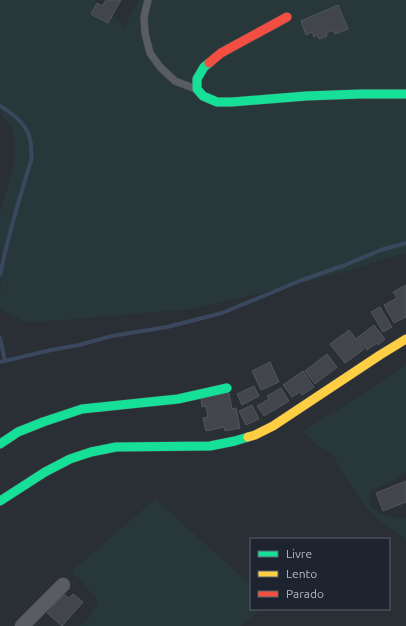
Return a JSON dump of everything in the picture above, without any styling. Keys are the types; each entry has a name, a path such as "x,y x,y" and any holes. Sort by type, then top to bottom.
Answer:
{"street":[{"path":"287,18 221,53 204,67 197,79 197,89 203,96 217,102 306,96 406,94"},
{"path":"0,501 51,469 70,459 91,452 116,447 210,446 255,435 273,426 406,339"},
{"path":"0,444 18,432 82,409 178,399 227,388"},
{"path":"22,626 63,585"}],"lane":[{"path":"148,0 144,17 145,33 150,53 160,67 175,81 197,89"}],"shaded area":[{"path":"0,0 95,0 124,27 139,0 406,0 406,253 333,275 190,309 27,323 0,309 0,213 13,170 15,142 12,129 0,113"},
{"path":"406,365 406,473 391,482 369,491 371,507 381,515 406,519 406,540 371,514 352,488 332,453 319,446 301,431 341,408"},
{"path":"155,499 250,584 250,610 259,610 241,626 79,626 88,619 98,604 96,598 72,571"}],"building":[{"path":"106,0 121,0 108,23 91,14 97,3 102,6"},
{"path":"338,5 348,29 335,34 334,30 326,33 327,36 319,39 317,35 314,37 312,32 306,35 301,21"},
{"path":"406,285 406,317 394,323 384,305 397,298 393,292"},
{"path":"380,307 392,327 383,332 371,312"},
{"path":"374,325 385,339 378,345 377,343 367,350 357,338"},
{"path":"349,330 364,349 345,363 330,344"},
{"path":"327,354 337,367 315,384 305,371"},
{"path":"270,362 279,382 261,390 252,371"},
{"path":"303,371 314,387 302,395 300,392 292,397 283,385"},
{"path":"254,386 259,396 242,405 237,394"},
{"path":"281,388 289,401 264,416 257,406 269,399 267,396"},
{"path":"229,393 232,409 236,408 240,428 225,431 224,427 206,431 203,418 208,417 206,406 202,407 201,399"},
{"path":"252,405 259,419 246,425 239,411"},
{"path":"406,481 406,502 383,511 376,493"},
{"path":"64,594 69,598 73,594 83,602 62,626 47,613"}],"waterway":[{"path":"0,106 8,111 26,128 32,151 31,161 14,218 0,275"},
{"path":"0,362 79,345 112,336 167,327 222,313 302,280 345,265 381,250 406,243"},
{"path":"0,338 5,361"}],"traffic: fast":[{"path":"209,63 204,67 197,79 197,89 203,96 217,102 306,96 406,94"},
{"path":"0,444 18,432 82,409 178,399 227,388"},
{"path":"0,501 45,472 70,459 91,452 116,447 210,446 248,437"}],"traffic: slow":[{"path":"248,437 273,426 406,339"}],"traffic: jam":[{"path":"209,63 221,53 287,17"}]}
